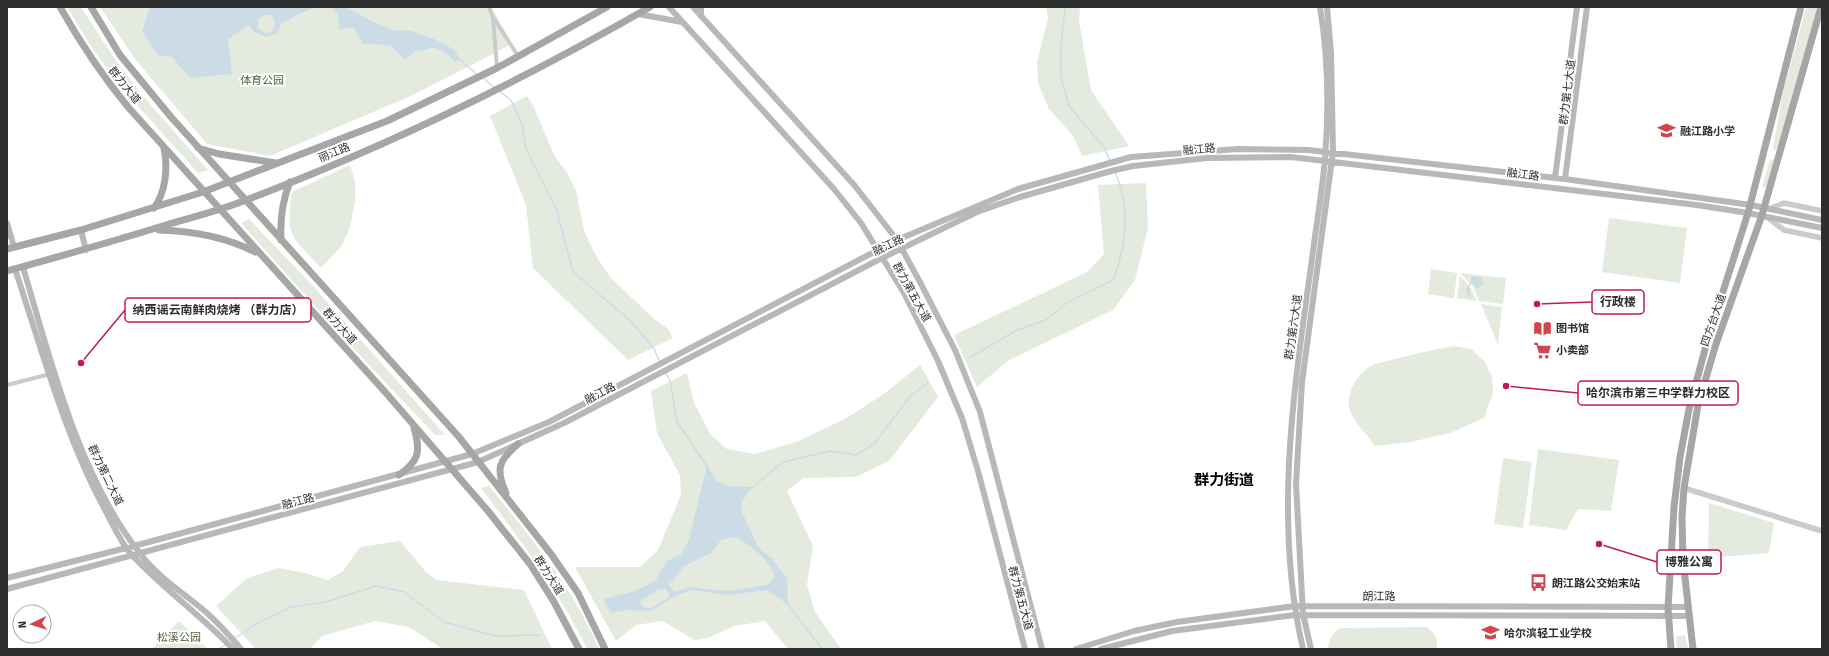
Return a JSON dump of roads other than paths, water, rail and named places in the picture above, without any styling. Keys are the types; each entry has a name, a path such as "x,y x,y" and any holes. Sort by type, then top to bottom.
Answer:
{"main road":[{"name":"群力大道","path":"60,7 87,54 106,80 164,148 412,424 488,511 525,558 554,602 578,649"},
{"name":"群力大道","path":"91,7 120,55 198,148 459,437 551,554 578,594 606,649"},
{"name":"丽江路","path":"9,247 81,230 203,192 388,121 497,68 607,7"},
{"name":"丽江路","path":"7,271 86,250 245,201 398,138 506,86 650,7"},
{"name":"群力第五大道","path":"669,7 834,189 861,223 904,293 938,361 962,418 978,471 1024,649"},
{"name":"群力第五大道","path":"693,7 855,186 896,240 901,249 955,350 986,432 1042,649"},
{"path":"701,7 701,16"},
{"name":"群力第六大道","path":"1303,649 1295,615 1289,557 1287,485 1291,424 1325,160 1326,81 1320,7"},
{"name":"群力第六大道","path":"1311,649 1303,614 1296,484 1302,382 1333,152 1332,53 1328,7"},
{"name":"群力第七大道","path":"1555,178 1577,7"},
{"name":"群力第七大道","path":"1565,179 1587,7"},
{"name":"四方台大道","path":"1671,649 1668,608 1674,507 1680,457 1689,409 1707,342 1748,213 1801,7"},
{"name":"四方台大道","path":"1693,649 1682,535 1684,488 1698,405 1708,370 1765,216 1821,7"},
{"path":"638,14 682,22"},
{"path":"154,208 163,187 166,158 164,148"},
{"path":"198,148 225,155 278,164"},
{"name":"融江路","path":"7,578 134,546 472,454 536,428 896,240 1018,189 1131,157 1238,149 1295,148 1565,179 1750,204 1822,220"},
{"name":"融江路","path":"7,588 478,462 564,423 882,258 984,210 1020,196 1133,166 1208,158 1240,157 1292,157 1332,160 1748,213 1822,228"},
{"path":"281,240 282,210 285,195 290,182"},
{"path":"7,223 9,247"},
{"path":"153,229 185,232 228,240 259,254"},
{"path":"81,230 86,250"},
{"name":"群力第二大道","path":"19,268 70,436 96,492 126,548 132,555 241,649"},
{"name":"群力第二大道","path":"52,373 74,432 94,477 124,532 149,564 207,613 233,649"},
{"path":"399,475 412,466 416,459 418,445 412,424"},
{"path":"509,501 502,483 500,466 504,457 518,444"},
{"name":"朗江路","path":"1076,649 1134,631 1177,622 1295,606 1688,607"},
{"name":"朗江路","path":"1101,649 1172,631 1303,614 1689,616"}],"street":[{"path":"489,7 518,56"},
{"path":"494,17 497,68"},
{"path":"1767,208 1784,203 1822,211"},
{"path":"1765,216 1784,230 1822,238"},
{"path":"7,385 52,373"},
{"path":"1684,488 1822,531"}],"waterway":[{"path":"1065,7 1061,48 1061,77 1069,106 1104,147 1110,161"},
{"path":"458,58 478,75"},
{"path":"483,78 494,87"},
{"path":"499,91 511,100 522,124 526,149 556,208 573,272 631,321 654,349 660,362"},
{"path":"971,357 1017,330 1046,320 1068,302 1113,280 1124,240 1125,226 1123,199 1115,172"},
{"path":"666,373 670,380 677,422 707,466"},
{"path":"752,488 783,462 830,451 856,455 874,444 911,395 928,383"},
{"path":"235,638 256,624 291,607 326,602 376,586 404,592 444,622 495,636 540,635"},
{"path":"787,603 822,649"},
{"path":"219,649 225,645"}],"place":[{"name":"融江路小学","path":"1667,131"},
{"name":"行政楼","path":"1537,304"},
{"name":"图书馆","path":"1543,328"},
{"name":"小卖部","path":"1543,350"},
{"name":"纳西谣云南鲜肉烧烤 （群力店）","path":"81,363"},
{"name":"哈尔滨市第三中学群力校区","path":"1506,386"},
{"name":"博雅公寓","path":"1599,544"},
{"name":"朗江路公交始末站","path":"1539,583"},
{"name":"哈尔滨轻工业学校","path":"1491,633"}],"district":[{"name":"群力街道","path":"1224,480"}],"park label":[{"name":"体育公园","path":"262,80"},
{"name":"松溪公园","path":"179,637"}]}
